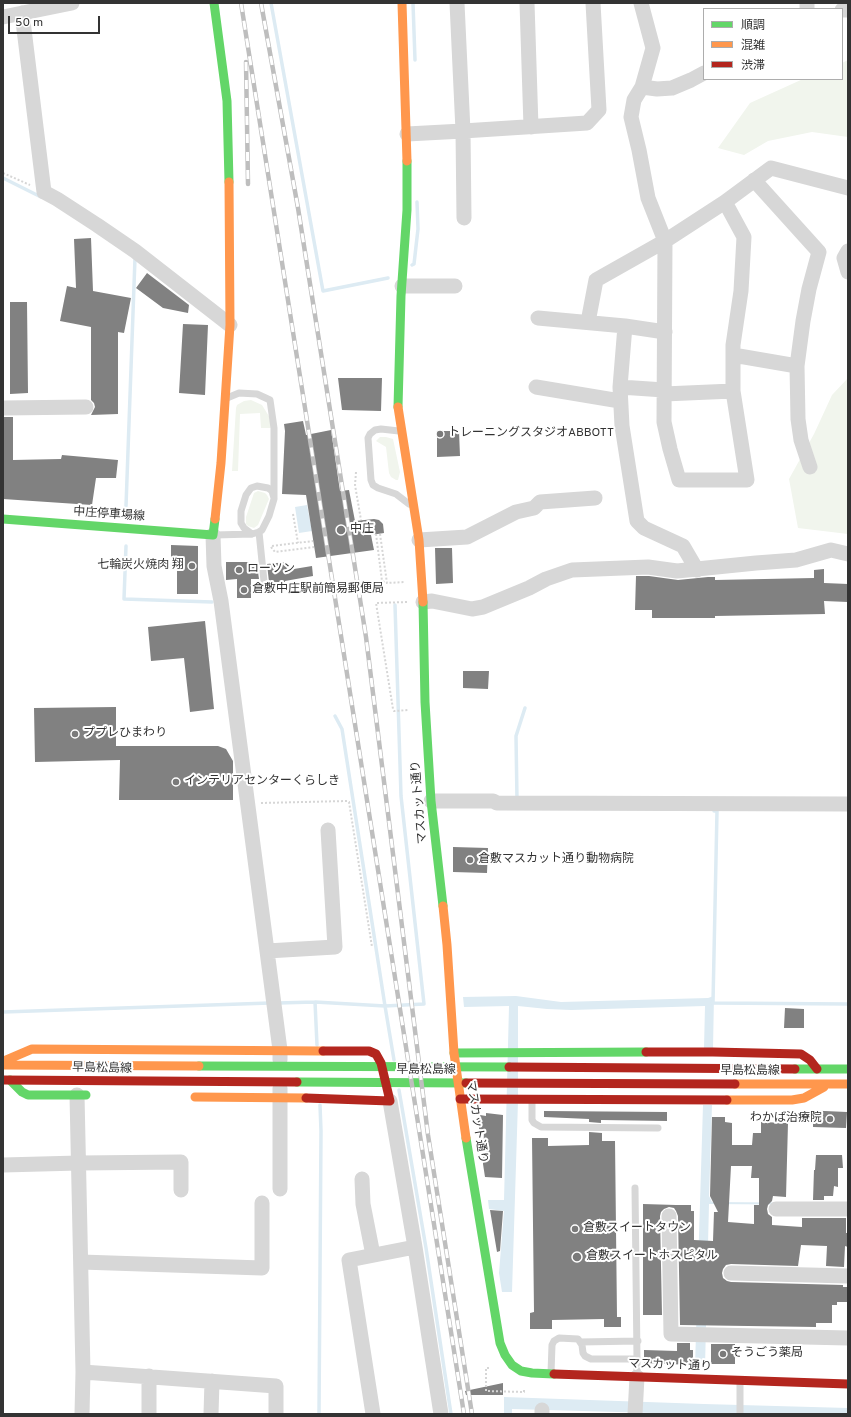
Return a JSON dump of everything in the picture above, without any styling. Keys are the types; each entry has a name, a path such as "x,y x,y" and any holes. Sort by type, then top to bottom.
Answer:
{"main road":[{"path":"213,535 221,463 230,325 229,155 227,109 214,3"},
{"name":"マスカット通り","path":"402,3 413,133 402,286 398,413 418,540 415,602 425,702 431,801 447,945 454,1053 460,1099 500,1343 505,1355 512,1365 521,1371 532,1373 551,1375 848,1384"},
{"name":"中庄停車場線","path":"3,519 213,535"},
{"path":"3,1062 32,1050 369,1051 376,1054 381,1063 390,1101 325,1098 186,1096"},
{"path":"454,1053 708,1052 801,1054 810,1060 817,1069"},
{"name":"早島松島線","path":"3,1065 848,1069"},
{"path":"7,1080 28,1095 93,1095"},
{"name":"早島松島線","path":"7,1080 172,1082 848,1084"},
{"path":"460,1099 792,1100 804,1098 830,1084"}],"street":[{"path":"3,18 22,10 72,3"},
{"path":"457,3 463,131 464,218"},
{"path":"527,3 532,127"},
{"path":"413,133 587,123 599,110 593,3"},
{"path":"641,3 653,48 642,87 634,100 631,117 648,198 665,241 664,422 679,480 747,480 733,391 733,345 741,291 744,237 726,202"},
{"path":"22,10 48,194 97,224 135,251 230,325"},
{"path":"642,87 657,89 672,88 703,74"},
{"path":"588,322 596,280 665,241 726,202 771,168 848,188"},
{"path":"754,180 819,252 808,296 797,366 798,419 801,440 810,467"},
{"path":"848,251 844,258 848,272"},
{"path":"402,286 455,286"},
{"path":"538,318 625,326 664,332"},
{"path":"625,326 620,394 622,426 637,521 644,528 683,546 697,570"},
{"path":"733,355 797,366"},
{"path":"536,387 620,394 733,391"},
{"path":"3,408 86,407"},
{"path":"418,540 467,537 516,512 534,508 540,502 595,498"},
{"path":"213,535 214,566 221,601 280,1050 280,1189"},
{"path":"415,602 432,601 472,608 482,607 529,588 546,579 572,570 648,567 677,571 697,570 796,560 831,550 848,554"},
{"path":"431,801 494,801 497,803 848,804"},
{"path":"267,951 335,947 328,830"},
{"path":"77,1095 83,1372 82,1414"},
{"path":"390,1101 441,1414"},
{"path":"3,1165 181,1162 181,1190"},
{"path":"362,1179 363,1204 373,1255"},
{"path":"81,1262 262,1268 262,1203"},
{"path":"776,1209 848,1209"},
{"path":"669,1216 671,1340 701,1335 848,1338"},
{"path":"373,1414 350,1260 415,1247"},
{"path":"731,1273 848,1276"},
{"path":"83,1372 276,1386 276,1414"},
{"path":"149,1376 149,1414"},
{"path":"635,1409 637,1377"},
{"path":"211,1414 212,1381"}],"lane":[{"path":"213,535 255,533 262,530 269,516 274,499 274,428 270,400 257,394 239,393 225,399"},
{"path":"401,432 381,429 375,430 370,434 368,438 371,480 373,485 400,497 413,508"},
{"path":"392,493 402,486 408,477"},
{"path":"255,533 244,528 241,523 241,511 246,495 251,488 257,486 268,488 272,492 274,499"},
{"path":"255,533 265,592"},
{"path":"532,1099 532,1120 541,1127 658,1128"},
{"path":"635,1188 638,1341 637,1377"},
{"path":"551,1375 552,1345 554,1341 559,1338 578,1338 582,1353 591,1359 638,1359"},
{"path":"580,1342 638,1341"},
{"path":"740,1380 740,1414"}],"path":[{"path":"3,173 48,194"},
{"path":"356,472 355,485 361,520"},
{"path":"293,514 298,543"},
{"path":"376,534 382,581 387,583 406,582"},
{"path":"380,534 387,583"},
{"path":"313,541 271,547 275,552 314,547"},
{"path":"403,710 394,711 393,709 376,603 415,602"},
{"path":"489,1368 486,1368 486,1391 524,1392 524,1387"}],"shaded area":[{"path":"848,60 848,137 812,132 768,141 744,155 718,148 750,103 801,80 843,80 843,62"},
{"path":"848,378 848,534 798,528 789,479 814,434 832,395"},
{"path":"251,400 262,405 270,418 272,428 261,428 260,413 240,414 238,471 232,471 236,408 237,405 244,401"},
{"path":"380,437 393,439 400,472 398,480 391,477 389,473 386,447 376,441"},
{"path":"258,491 265,493 269,499 258,525 254,528 246,524 246,517 254,493"},
{"path":"307,505 312,531 299,533 295,507"},
{"path":"516,996 561,1002 708,998 714,996 713,1049 704,1048 705,1006 571,1010 518,1006 518,1101 512,1292 502,1292 499,1273 504,1211 489,1209 488,1200 504,1200 509,1006 464,1007 463,997"},
{"path":"703,1105 712,1105 709,1196 712,1202 848,1203 848,1205 709,1204 705,1367 695,1366"},
{"path":"504,1397 848,1408 848,1414 688,1414 512,1409 512,1414 504,1414"}],"building":[{"path":"91,238 93,291 131,298 124,333 118,332 118,414 91,415 95,407 91,400 91,327 60,321 67,286 76,288 74,239"},
{"path":"147,273 189,305 188,313 163,308 136,288"},
{"path":"10,302 27,302 28,393 10,394"},
{"path":"183,324 208,325 205,395 179,393"},
{"path":"338,378 382,378 381,411 342,410"},
{"path":"3,417 13,417 13,460 61,459 62,455 118,460 116,478 96,478 92,505 3,499"},
{"path":"303,421 306,435 331,430 340,491 349,490 355,521 374,519 379,520 383,524 384,533 371,535 374,550 316,558 306,495 282,494 284,424"},
{"path":"437,431 459,431 460,456 437,457"},
{"path":"171,545 198,546 198,594 177,594 177,567 171,567"},
{"path":"435,548 452,548 453,583 436,584"},
{"path":"226,562 253,562 253,566 257,565 259,579 251,579 251,598 237,598 237,579 226,580"},
{"path":"287,562 288,570 312,566 313,576 285,581 286,589 270,591 267,564"},
{"path":"824,569 824,583 848,584 848,602 824,601 825,614 715,616 715,618 652,618 652,610 635,610 636,576 649,576 678,580 708,577 715,577 715,580 814,578 814,570"},
{"path":"205,621 214,709 190,712 184,658 151,661 148,627"},
{"path":"463,671 489,671 488,689 463,688"},
{"path":"116,707 116,746 218,746 226,749 233,761 233,800 119,800 120,760 35,762 34,708"},
{"name":"倉敷マスカット通り動物病院","path":"453,847 488,848 487,873 453,872"},
{"path":"785,1008 804,1009 804,1028 784,1028"},
{"name":"わかば治療院","path":"802,1110 847,1112 846,1128 813,1127 813,1123 802,1122"},
{"path":"544,1111 667,1112 667,1121 601,1120 601,1123 589,1122 589,1119 544,1117"},
{"path":"486,1113 503,1115 502,1178 485,1177 483,1164 484,1130 479,1129 480,1115 486,1116"},
{"path":"712,1117 725,1117 725,1122 732,1123 732,1145 752,1145 753,1133 761,1133 761,1122 788,1123 786,1197 773,1196 772,1201 768,1205 768,1214 772,1217 772,1225 802,1227 802,1218 846,1218 848,1247 845,1246 844,1267 826,1266 827,1246 801,1245 798,1266 731,1264 726,1265 723,1269 723,1278 731,1282 843,1285 843,1287 848,1287 848,1302 837,1302 837,1305 832,1305 832,1323 816,1323 816,1327 680,1325 678,1216 674,1208 669,1207 661,1212 660,1216 662,1315 643,1315 643,1204 691,1205 691,1211 694,1211 694,1240 713,1241 714,1212 718,1212 710,1196","holes":["731,1166 752,1166 751,1178 759,1178 759,1205 754,1205 754,1224 728,1222"]},
{"name":"倉敷スイートタウン","path":"589,1132 602,1133 602,1141 615,1141 617,1317 621,1317 621,1327 604,1327 604,1319 552,1320 552,1329 530,1329 530,1313 534,1312 532,1138 548,1138 548,1146 589,1145"},
{"path":"816,1155 842,1155 843,1168 838,1168 838,1187 834,1186 833,1196 824,1196 824,1200 813,1200"},
{"path":"490,1210 503,1211 500,1251 497,1252"},
{"path":"677,1343 690,1343 690,1350 693,1350 693,1365 644,1363 644,1350 677,1351"},
{"name":"そうごう薬局","path":"711,1344 735,1344 735,1364 711,1364"},
{"path":"503,1383 503,1395 466,1395 465,1391"}],"waterway":[{"path":"271,3 323,291 388,278"},
{"path":"413,3 415,60"},
{"path":"3,178 41,197"},
{"path":"412,265 414,264 418,229 417,202"},
{"path":"126,506 134,257"},
{"path":"126,546 124,599 212,602"},
{"path":"335,716 342,729 385,1006 424,1004 401,796 395,605"},
{"path":"517,800 516,736 525,708"},
{"path":"713,1002 717,811 714,811"},
{"path":"315,1002 317,1045"},
{"path":"278,1003 315,1002 385,1006 394,1060"},
{"path":"3,1012 270,1003"},
{"path":"712,1003 848,1004"},
{"path":"399,1090 426,1248 451,1414"},
{"path":"319,1414 320,1105"}],"railway":[{"path":"241,3 464,1414"},
{"path":"261,3 298,208 366,637 428,1135 472,1414"},
{"path":"246,62 248,184"}],"traffic: fast":[{"path":"214,3 227,101 229,182"},
{"path":"398,407 401,296 407,210 407,161"},
{"path":"3,519 213,535 215,519"},
{"path":"423,602 425,702 431,801 443,906"},
{"path":"454,1053 646,1052"},
{"path":"199,1066 509,1067"},
{"path":"795,1069 848,1069"},
{"path":"10,1080 22,1092 28,1095 86,1095"},
{"path":"297,1082 466,1083"},
{"path":"466,1138 500,1343 505,1355 512,1365 521,1371 554,1374"}],"traffic: slow":[{"path":"402,3 407,161"},
{"path":"215,519 221,463 230,325 229,182"},
{"path":"398,407 419,540 423,602"},
{"path":"443,906 454,1053 466,1138"},
{"path":"4,1061 32,1049 323,1051"},
{"path":"3,1065 199,1066"},
{"path":"735,1084 848,1084"},
{"path":"727,1100 792,1100 804,1098 824,1087"},
{"path":"195,1097 306,1098"}],"traffic: jam":[{"path":"306,1098 390,1101 381,1063 376,1054 369,1051 323,1051"},
{"path":"646,1052 801,1054 810,1060 817,1069"},
{"path":"509,1067 795,1069"},
{"path":"3,1080 297,1082"},
{"path":"466,1083 735,1084"},
{"path":"460,1099 727,1100"},
{"path":"554,1374 848,1384"}],"place":[{"name":"トレーニングスタジオABBOTT","path":"440,434"},
{"name":"中庄","path":"341,530"},
{"name":"七輪炭火焼肉 翔","path":"192,566"},
{"name":"ローソン","path":"239,570"},
{"name":"倉敷中庄駅前簡易郵便局","path":"244,590"},
{"name":"ププレひまわり","path":"75,734"},
{"name":"インテリアセンターくらしき","path":"176,782"},
{"name":"倉敷マスカット通り動物病院","path":"470,860"},
{"name":"わかば治療院","path":"830,1119"},
{"name":"倉敷スイートタウン","path":"575,1229"},
{"name":"倉敷スイートホスピタル","path":"577,1257"},
{"name":"そうごう薬局","path":"723,1354"}]}
